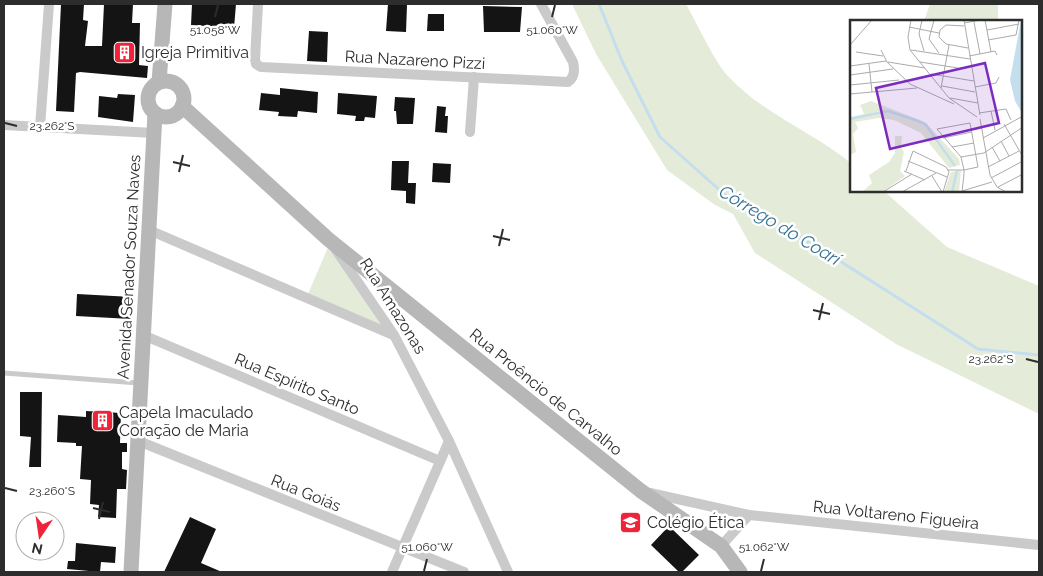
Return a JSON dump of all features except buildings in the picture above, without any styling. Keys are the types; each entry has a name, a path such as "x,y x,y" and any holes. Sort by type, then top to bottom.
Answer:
{"street":[{"path":"40,127 49,4"},
{"path":"159,82 165,4"},
{"name":"Rua Nazareno Pizzi","path":"258,4 256,64 266,68 568,82 572,79 575,70 573,62 541,4"},
{"path":"470,132 474,77"},
{"path":"159,82 171,82 181,89 184,100 182,106 170,116 155,113 148,103 148,94 152,87 159,82"},
{"name":"Rua Amazonas","path":"182,106 328,239 394,335 449,441 508,572"},
{"name":"Avenida Senador Souza Naves","path":"131,572 136,440 155,113"},
{"path":"4,125 154,134"},
{"path":"149,230 394,335"},
{"name":"Rua Proêncio de Carvalho","path":"328,239 641,491 722,546 740,572"},
{"name":"Rua Espírito Santo","path":"143,335 440,461"},
{"name":"Rua Goiás","path":"136,440 464,572"},
{"path":"392,572 449,441"},
{"name":"Rua Voltareno Figueira","path":"641,491 750,515 1039,545"},
{"path":"722,546 750,515"}],"lane":[{"path":"4,373 140,382"}],"green space":[{"path":"572,4 686,4 717,61 728,76 772,112 850,163 850,192 885,192 947,247 1039,286 1039,414 896,344 755,253 733,214 715,205 667,170 596,54"},
{"path":"930,4 998,4 998,20 924,20"},
{"path":"329,245 381,325 308,294"}],"waterway":[{"name":"Córrego do Coarí","path":"599,4 622,61 660,137 724,194 832,256 978,349 1039,355"}],"place":[{"name":"Igreja Primitiva","path":"125,52"},
{"name":"Capela Imaculado Coração de Maria","path":"103,421"},
{"name":"Colégio Ética","path":"631,522"}]}
